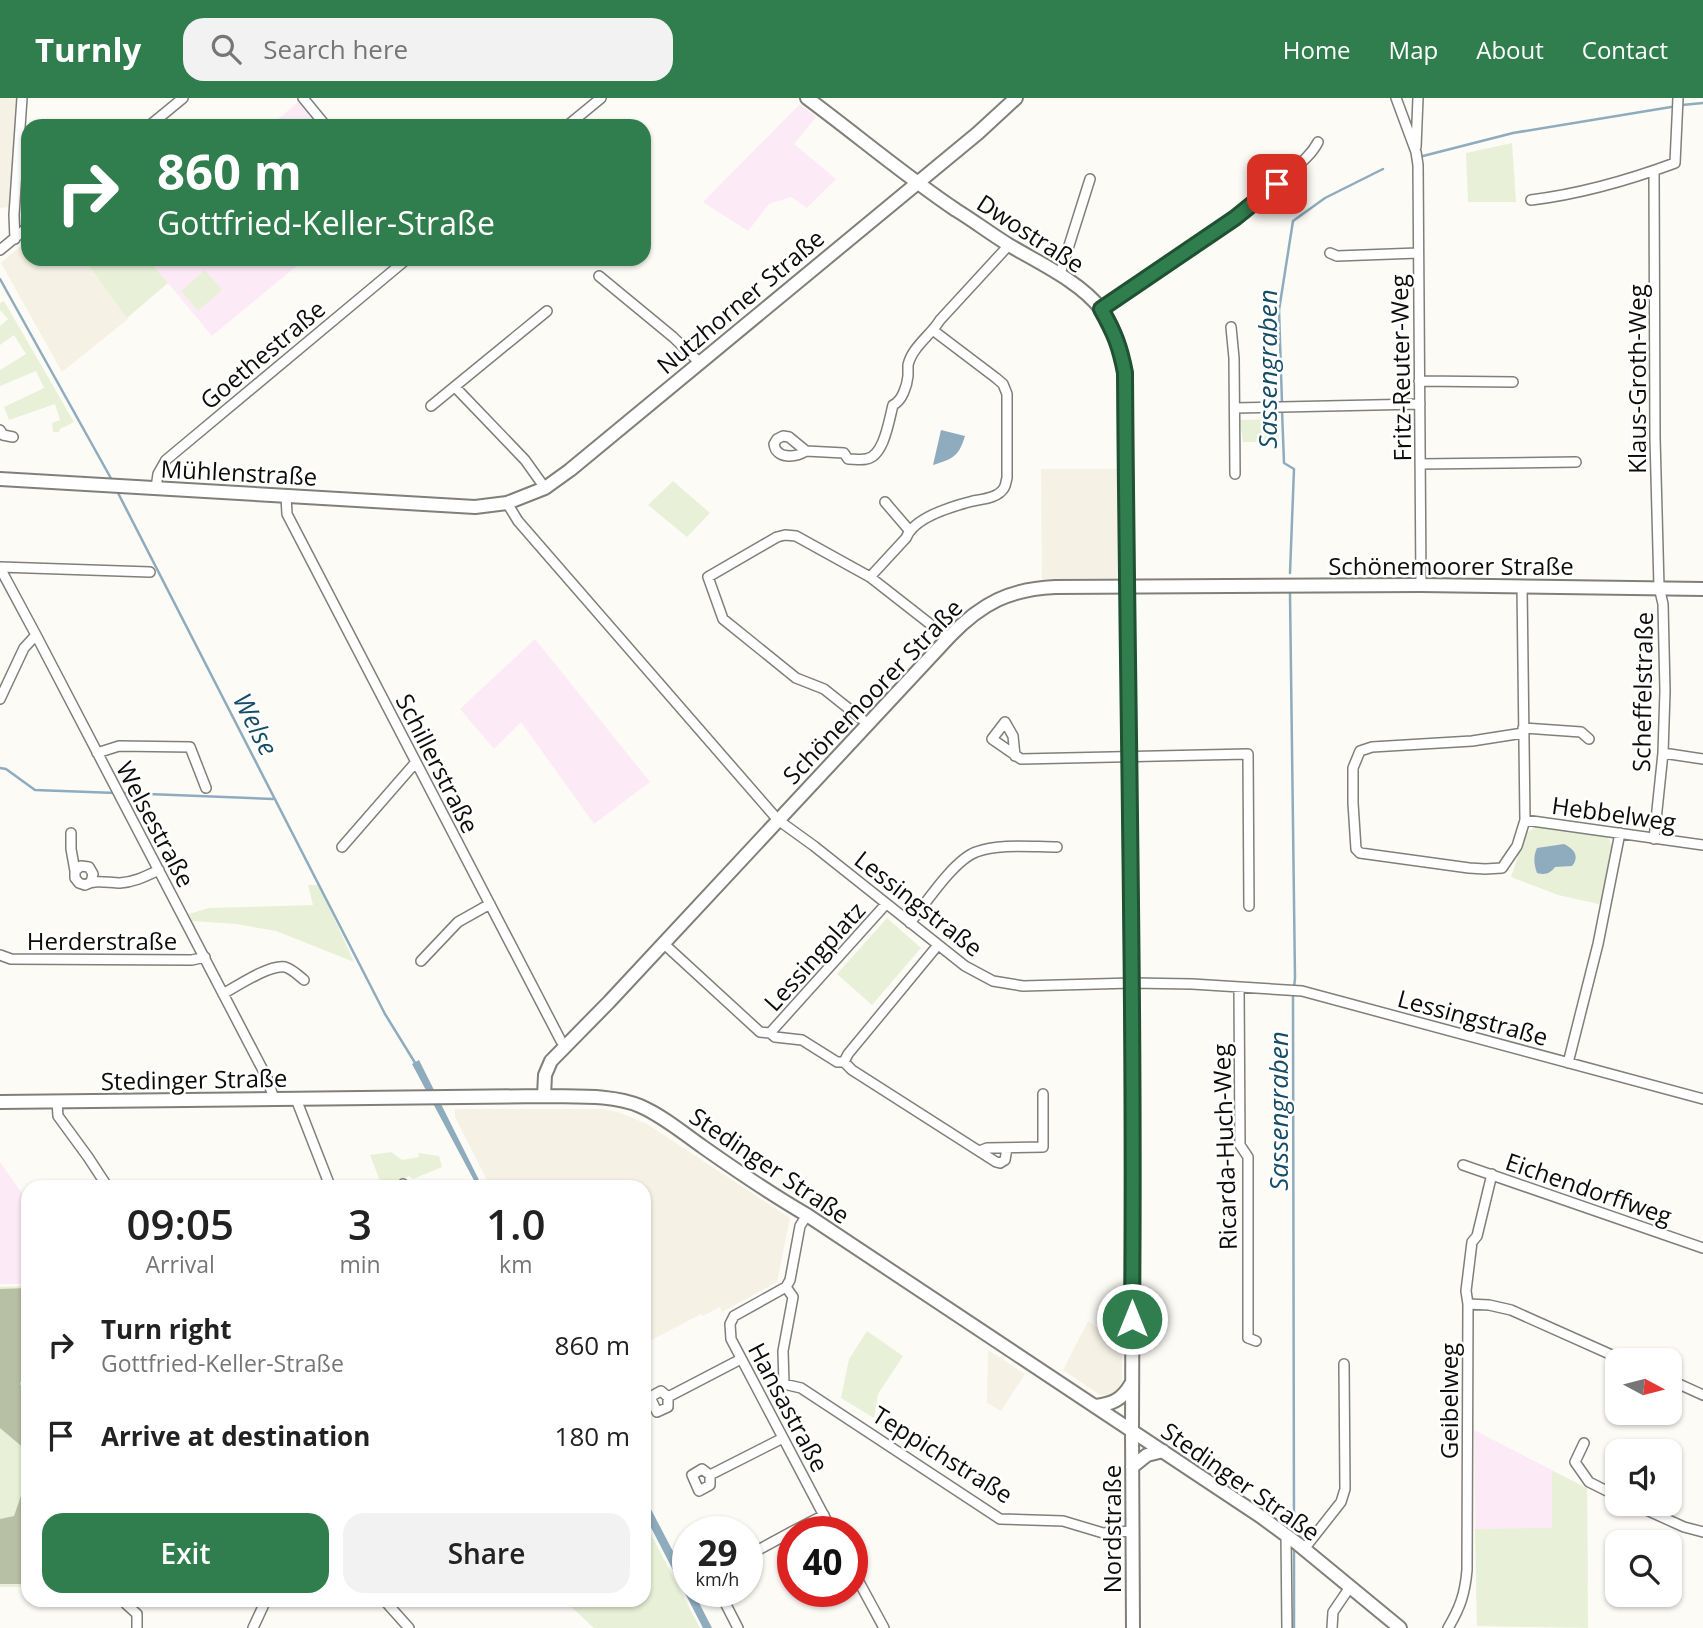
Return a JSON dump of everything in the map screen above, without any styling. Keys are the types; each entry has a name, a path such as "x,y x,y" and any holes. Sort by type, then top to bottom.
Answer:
{"street":[{"path":"15,239 14,215 22,98"},
{"path":"158,119 183,98"},
{"path":"303,98 320,119"},
{"path":"576,119 601,98"},
{"name":"Dwostraße","path":"807,98 918,183 1077,287 1101,309 1121,351 1125,373 1132,983 1132,1431"},
{"name":"Nutzhorner Straße","path":"475,507 507,503 545,488 579,463 978,133 1016,98"},
{"path":"1396,98 1416,152"},
{"path":"1416,152 1418,98"},
{"path":"1531,200 1564,196 1675,163 1678,98"},
{"path":"1101,309 1235,218 1277,184 1313,151 1318,142"},
{"name":"Fritz-Reuter-Weg","path":"1416,152 1421,585"},
{"name":"Klaus-Groth-Weg","path":"1654,171 1659,587"},
{"path":"1060,274 1090,179"},
{"path":"0,250 21,233"},
{"path":"806,451 844,453 848,459 867,460 875,455 881,448 893,405 899,402 908,379 908,364 924,337 934,331 940,320 1009,244"},
{"path":"1330,253 1337,256 1418,253"},
{"name":"Goethestraße","path":"156,488 158,474 166,460 399,266"},
{"path":"598,276 673,337 699,362"},
{"path":"431,406 547,311"},
{"path":"1231,327 1234,358 1235,474"},
{"path":"870,577 906,538 909,530 926,518 960,504 996,495 1004,488 1007,478 1007,394 1003,384 934,331"},
{"path":"1419,381 1513,382"},
{"path":"455,387 525,460 545,488"},
{"path":"1235,408 1420,404"},
{"path":"0,430 3,435 13,437"},
{"path":"1420,464 1576,462"},
{"name":"Mühlenstraße","path":"0,479 475,507"},
{"name":"Schillerstraße","path":"286,496 288,514 561,1041 566,1045"},
{"path":"885,502 909,530"},
{"name":"Lessingstraße","path":"507,503 518,521 778,820 965,966 993,981 1023,986 1192,984 1302,991 1703,1099"},
{"path":"868,724 824,689 796,678 723,619 708,578 777,537 785,534 796,536 870,577 948,638"},
{"path":"0,568 150,572"},
{"name":"Welsestraße","path":"0,568 205,957 267,1078 274,1099"},
{"name":"Schönemoorer Straße","path":"544,1096 545,1075 551,1061 948,638 985,605 1013,593 1043,588 1127,586 1421,585 1703,589"},
{"path":"1522,586 1525,820"},
{"name":"Scheffelstraße","path":"1654,839 1663,753 1665,691 1663,604 1659,587"},
{"path":"0,699 23,648 36,635"},
{"path":"1523,730 1581,732 1588,738"},
{"name":"Hebbelweg","path":"1523,730 1472,741 1372,747 1360,751 1353,768 1356,849 1360,853 1485,869 1502,868 1517,846 1525,820 1703,845"},
{"path":"97,753 119,746 190,747 206,788"},
{"path":"1663,753 1703,760"},
{"path":"1015,756 1021,759 1248,754 1249,906"},
{"path":"342,847 416,762"},
{"path":"1568,1063 1598,944 1620,832"},
{"path":"71,833 75,878 79,883 85,885 91,881 136,881 159,870"},
{"path":"910,923 960,861 976,852 998,847 1057,847"},
{"path":"75,872 81,866 89,867 93,874 91,881"},
{"path":"421,961 457,922 490,904"},
{"name":"Lessingplatz","path":"770,1033 886,904"},
{"path":"663,943 760,1032 770,1033 775,1037 802,1040 837,1062 844,1062 852,1070 1000,1163 1005,1160 1007,1148"},
{"path":"844,1062 938,945"},
{"name":"Herderstraße","path":"0,955 10,959 192,960 205,957"},
{"path":"223,994 272,968 284,967 303,980"},
{"name":"Ricarda-Huch-Weg","path":"1239,987 1240,1146 1248,1157 1248,1338 1256,1341"},
{"path":"979,1151 986,1148 1043,1147 1043,1094"},
{"name":"Stedinger Straße","path":"0,1102 544,1096 605,1098 640,1106 1295,1541 1400,1628"},
{"path":"296,1099 328,1180"},
{"path":"57,1101 58,1116 103,1180"},
{"name":"Eichendorffweg","path":"1463,1165 1703,1248"},
{"name":"Geibelweg","path":"1448,1628 1465,1591 1467,1570 1466,1291 1472,1242 1477,1236 1492,1174"},
{"name":"Hansastraße","path":"807,1215 800,1226 790,1280 786,1287 734,1315 730,1324 731,1339 824,1515"},
{"name":"Hansastraße","path":"784,1384 783,1351 793,1297 786,1287"},
{"path":"1468,1304 1511,1310 1605,1352"},
{"path":"668,1397 741,1359"},
{"path":"1287,1628 1295,1541 1341,1502 1345,1489 1344,1364"},
{"path":"1095,1406 1118,1401 1132,1382"},
{"name":"Teppichstraße","path":"784,1384 801,1388 1000,1519 1063,1521 1102,1533 1132,1531"},
{"path":"1682,1385 1703,1395"},
{"name":"Nordstraße","path":"1132,1431 1133,1628"},
{"path":"710,1475 783,1438"},
{"path":"1584,1443 1575,1462 1589,1482 1605,1490"},
{"path":"1132,1467 1147,1455 1163,1451"},
{"path":"1660,1516 1703,1532"},
{"path":"1332,1628 1333,1612 1350,1587"},
{"path":"868,1598 884,1628"},
{"path":"129,1607 137,1614 137,1628"},
{"path":"253,1628 263,1607"},
{"path":"390,1607 409,1628"},
{"path":"727,1607 738,1628"}],"shaded area":[{"path":"0,98 17,98 11,207 0,208"},
{"path":"298,102 312,119 278,119"},
{"path":"800,104 816,117 794,144 836,179 807,208 791,197 769,204 748,231 703,202"},
{"path":"21,246 21,266 89,266 128,319 62,372 1,263"},
{"path":"154,266 297,266 212,336"},
{"path":"1041,469 1117,469 1117,578 1042,579"},
{"path":"535,639 650,782 594,824 521,722 494,749 460,709"},
{"path":"455,1109 601,1109 618,1112 647,1124 790,1218 777,1282 722,1312 720,1307 703,1316 701,1314 651,1340 651,1180 487,1180 455,1117"},
{"path":"0,1162 21,1192 21,1284 0,1284"},
{"path":"1088,1321 1104,1332 1122,1332 1122,1381 1112,1395 1100,1395 1063,1370"},
{"path":"988,1350 1025,1374 1001,1411 987,1403"},
{"path":"1474,1430 1587,1488 1588,1581 1477,1626"}],"green space":[{"path":"1512,143 1516,202 1468,202 1466,153"},
{"path":"89,266 154,266 168,283 127,318"},
{"path":"205,270 222,290 198,311 181,291"},
{"path":"4,301 74,422 59,432 53,432 52,423 60,420 55,404 9,420 4,407 44,388 36,371 0,386 0,370 26,354 14,335 0,345 0,326 8,319 0,310 0,303"},
{"path":"1279,419 1279,442 1243,442 1240,420"},
{"path":"673,481 710,513 687,537 648,505"},
{"path":"1536,827 1608,837 1612,861 1603,905 1558,895 1511,877 1526,833"},
{"path":"308,885 319,885 354,962 276,931 236,924 192,921 189,914 209,908 313,905"},
{"path":"887,918 921,948 872,1005 837,974"},
{"path":"391,1152 402,1160 419,1157 418,1153 439,1156 442,1167 413,1179 409,1176 401,1180 380,1180 370,1155"},
{"path":"21,1286 21,1587 0,1587 0,1287"},
{"path":"21,1288 21,1446 0,1428 0,1289"},
{"path":"867,1331 903,1356 878,1394 874,1418 841,1398 849,1359"},
{"path":"1552,1471 1587,1488 1588,1628 1477,1626 1475,1529 1552,1528"},
{"path":"21,1496 21,1584 0,1584 0,1519 14,1516"},
{"path":"651,1534 672,1574 672,1607 689,1607 700,1628 594,1628 572,1607 651,1607"}],"water":[{"path":"941,430 965,436 954,456 933,465"},
{"path":"1564,844 1575,853 1576,859 1572,866 1555,867 1545,874 1537,873 1534,860 1537,848"},
{"path":"419,1060 479,1180 474,1180 412,1064"},
{"path":"651,1509 672,1549 672,1568 651,1528"},
{"path":"692,1607 701,1607 712,1628 703,1628"}],"waterway":[{"name":"Sassengraben","path":"1682,105 1703,103"},
{"name":"Sassengraben","path":"1423,156 1513,133 1671,107"},
{"name":"Sassengraben","path":"1282,403 1279,310 1293,221 1325,198 1383,169"},
{"name":"Welse","path":"0,279 113,482"},
{"name":"Sassengraben","path":"1282,410 1284,463 1294,469 1290,573"},
{"name":"Welse","path":"117,491 385,1014 417,1066"},
{"name":"Sassengraben","path":"1290,594 1294,988"},
{"path":"0,768 6,769 35,790 116,793"},
{"path":"123,793 273,799"},
{"name":"Sassengraben","path":"1293,994 1294,1537"},
{"name":"Sassengraben","path":"1294,1547 1294,1628"}],"route":[{"path":"1132,1319 1132,983 1125,373 1121,351 1101,309 1235,218 1277,184"}]}
